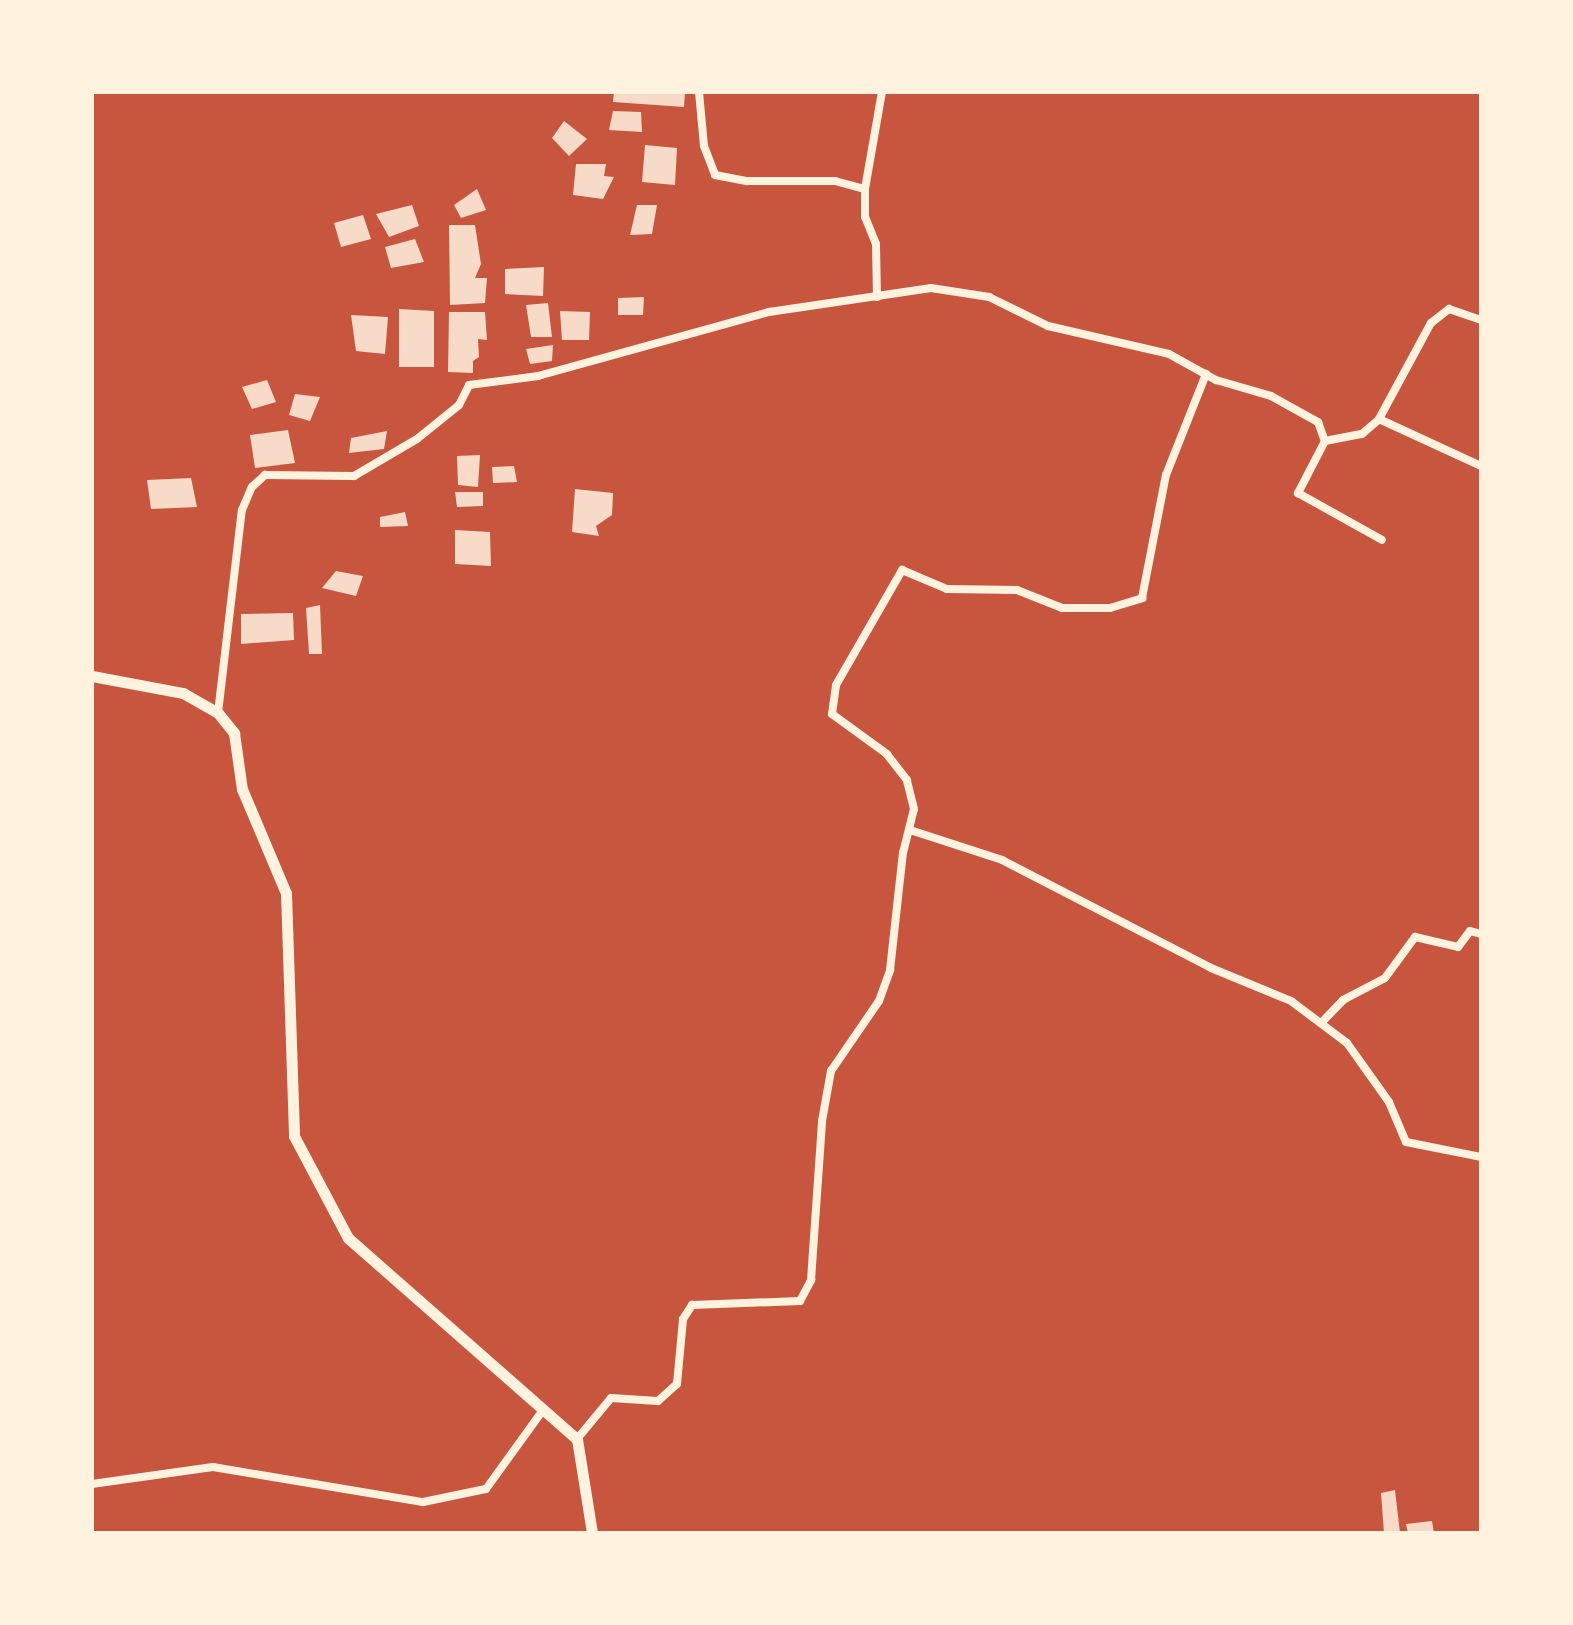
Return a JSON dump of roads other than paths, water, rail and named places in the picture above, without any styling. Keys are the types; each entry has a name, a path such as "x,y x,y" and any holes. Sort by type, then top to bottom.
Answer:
{"street":[{"path":"699,92 704,146 715,175 747,181 835,181 865,189"},
{"path":"877,297 876,244 865,217 865,189 882,92"},
{"path":"218,713 242,510 252,487 265,475 354,476 417,439 459,405 469,385 538,376 769,312 931,288 989,297 1048,326 1169,354 1206,374 1271,396 1318,422 1325,441 1298,493 1382,540"},
{"path":"1325,441 1362,434 1379,419 1431,323 1449,309 1481,320"},
{"path":"577,1439 611,1398 658,1401 677,1384 683,1319 692,1305 800,1301 811,1280 822,1121 831,1071 879,1001 890,970 903,853 913,831 907,780 887,754 832,714 836,685 902,570 947,589 1017,590 1062,608 1110,608 1142,598 1166,475 1206,374"},
{"path":"1379,419 1481,466"},
{"path":"92,676 183,693 218,713 234,733 242,789 286,893 294,1136 314,1180 348,1238 577,1439 592,1533"},
{"path":"913,831 1002,860 1323,1021 1347,1043 1389,1102 1406,1142 1481,1157"},
{"path":"1323,1021 1343,1000 1385,978 1415,937 1458,947 1470,931 1481,934"},
{"path":"92,1484 213,1467 423,1502 486,1489 543,1410"}]}
